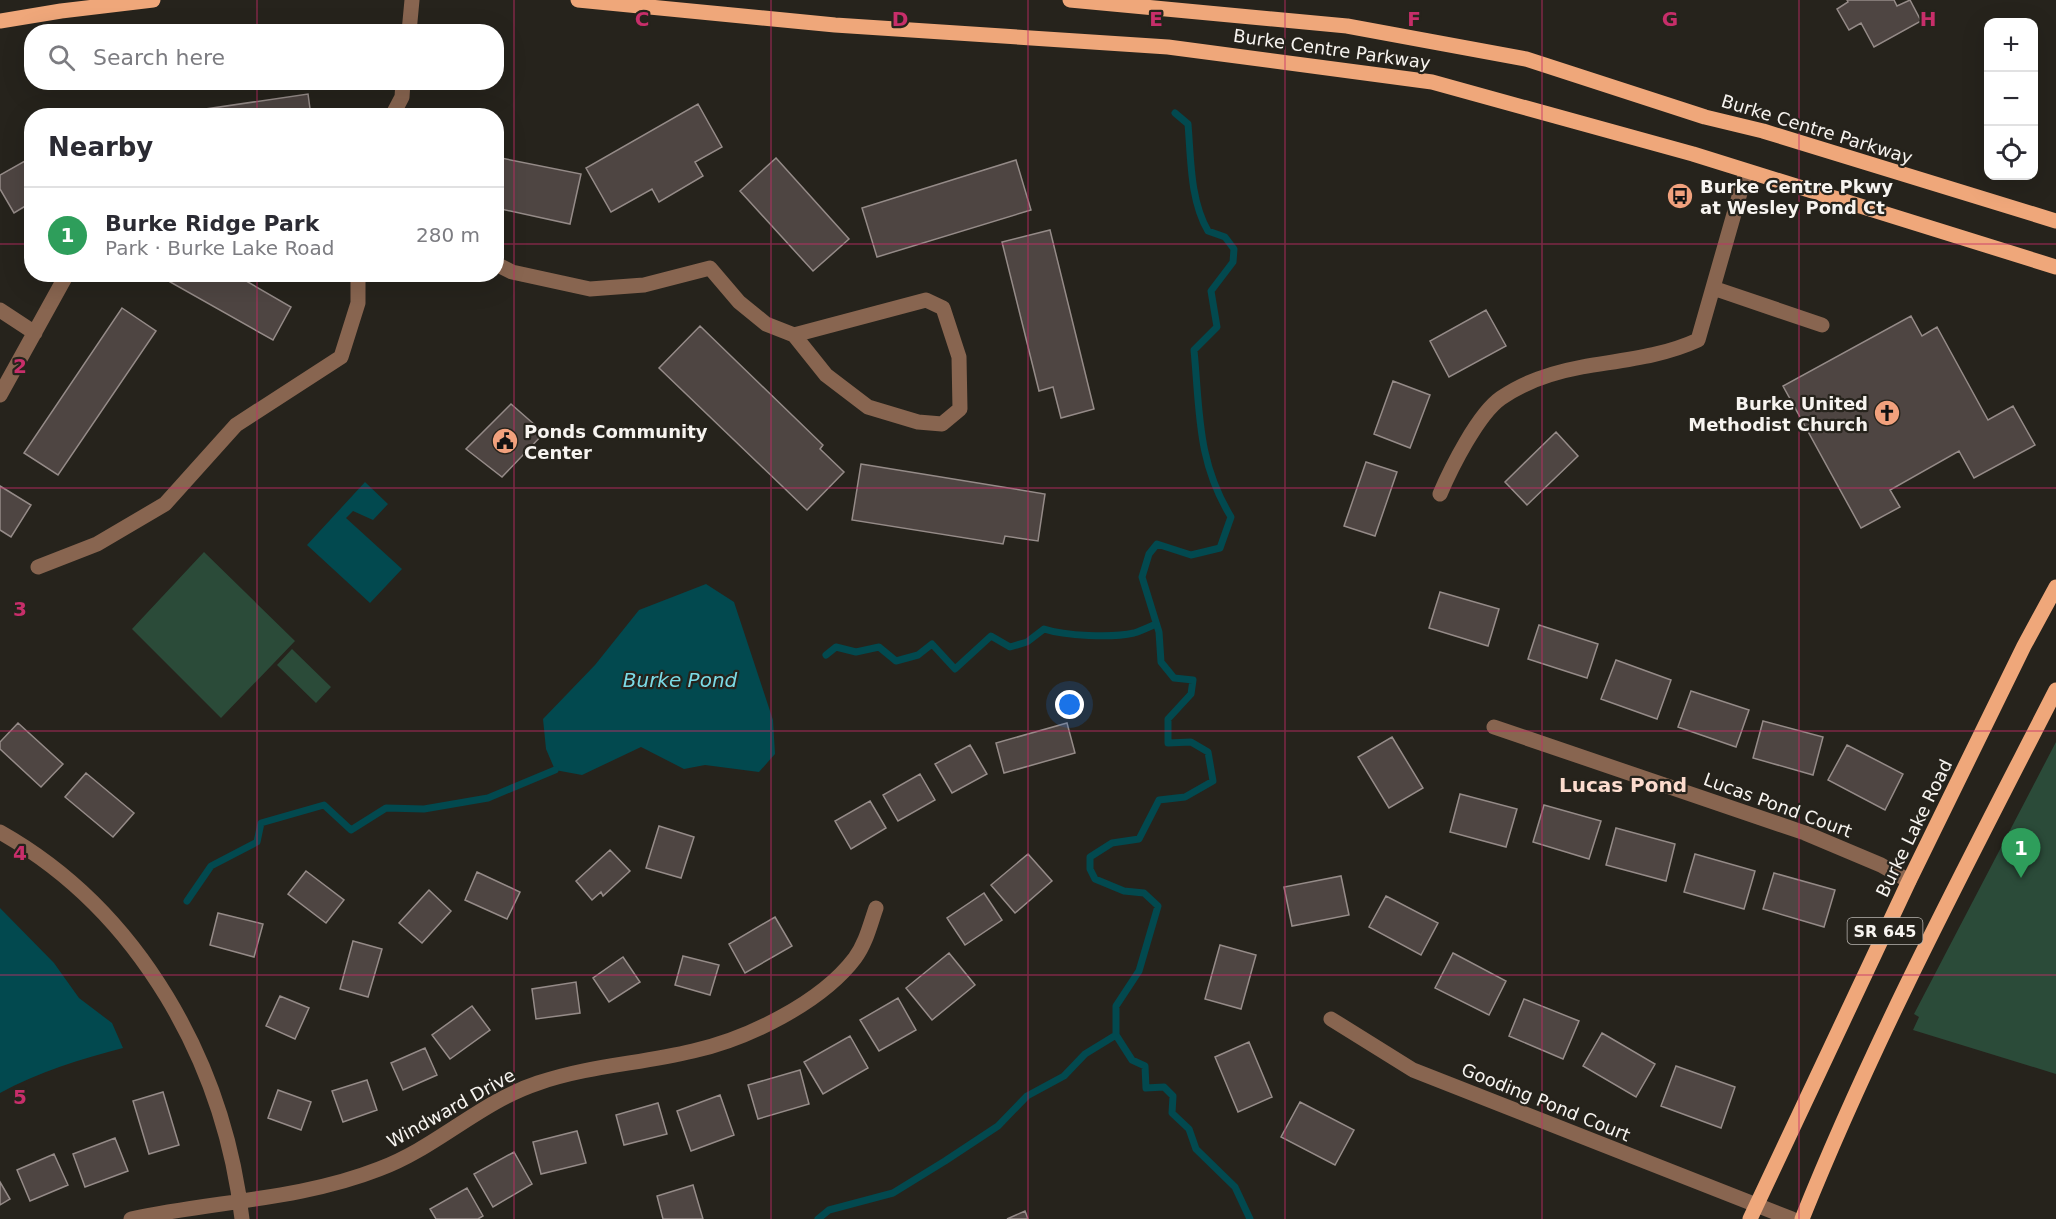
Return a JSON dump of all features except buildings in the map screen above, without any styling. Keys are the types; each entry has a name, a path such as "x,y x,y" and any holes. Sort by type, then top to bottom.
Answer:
{"main road":[{"path":"0,21 153,0"},
{"name":"Burke Centre Parkway","path":"578,0 835,25 1168,46 1432,82 1693,154 2056,267"},
{"name":"Burke Centre Parkway","path":"1070,0 1347,26 1526,59 1705,117 1763,131 2056,221"},
{"name":"Burke Lake Road","path":"1752,1213 1909,881 2024,646 2056,587"},
{"name":"SR 645","path":"1802,1219 1838,1132 1943,911 2056,690"}],"street":[{"path":"410,24 412,0"},
{"path":"396,108 402,97 402,90"},
{"path":"1440,494 1453,464 1499,398 1536,380 1581,367 1625,362 1678,349 1698,340 1746,172"},
{"path":"504,268 512,272 590,289 644,285 710,268 739,302 766,324 794,335 826,375 868,407 918,422 942,424 960,409 959,357 943,308 926,300 794,335"},
{"path":"0,395 63,282"},
{"path":"38,567 97,544 165,504 236,425 341,357 358,303 358,282"},
{"path":"1713,288 1822,325"},
{"path":"0,310 35,333"},
{"name":"Lucas Pond Court","path":"1494,727 1805,833 1881,865 1909,881"},
{"path":"0,832 67,880 102,913 138,956 176,1010 205,1067 229,1143 242,1219"},
{"name":"Windward Drive","path":"131,1219 329,1186 381,1168 436,1140 486,1108 535,1084 606,1065 694,1051 733,1039 770,1023 808,1000 841,974 864,943 876,908"},
{"name":"Gooding Pond Court","path":"1331,1019 1413,1070 1752,1213 1792,1219"}],"green space":[{"path":"204,552 295,641 221,718 132,629"},
{"path":"292,649 331,687 316,703 277,665"},
{"path":"2056,742 2056,1074 1913,1030 1919,1017 1914,1014"}],"water":[{"path":"365,482 388,504 373,520 353,511 346,518 402,569 370,603 307,545"},
{"name":"Burke Pond","path":"706,584 734,602 773,720 775,754 759,772 705,765 684,769 641,747 582,775 555,770 546,749 543,719 595,665 639,610"},
{"path":"0,908 54,963 79,998 112,1023 123,1048 60,1067 0,1093"}],"waterway":[{"path":"1175,113 1188,124 1192,179 1202,219 1208,231 1225,237 1234,249 1233,262 1211,291 1217,327 1194,350 1199,416 1206,456 1220,496 1231,517 1220,548 1191,555 1157,544 1149,554 1142,577 1159,632 1161,662 1174,678 1193,680 1191,694 1168,719 1168,743 1191,742 1208,752 1213,781 1185,797 1159,800 1139,839 1112,843 1090,857 1090,869 1095,879 1124,891 1144,893 1158,906 1139,971 1116,1006 1116,1035 1132,1060 1145,1066 1146,1088 1164,1087 1173,1096 1172,1113 1189,1129 1196,1149 1235,1187 1250,1219"},
{"path":"826,655 836,647 856,652 879,647 896,661 918,655 932,644 955,669 991,636 1010,647 1027,642 1044,629 1076,635 1101,636 1134,633 1156,624"},
{"path":"187,901 211,866 257,842 261,823 324,805 351,830 386,808 424,809 488,798 555,770"},
{"path":"818,1219 829,1210 893,1193 945,1161 998,1126 1027,1096 1064,1076 1085,1054 1116,1035"}],"place":[{"name":"Burke Centre Pkwy at Wesley Pond Ct","path":"1680,196"},
{"name":"Burke United Methodist Church","path":"1887,413"},
{"name":"Ponds Community Center","path":"505,441"},
{"name":"Burke Ridge Park","path":"2021,878"}],"district":[{"name":"Lucas Pond","path":"1623,785"}]}
